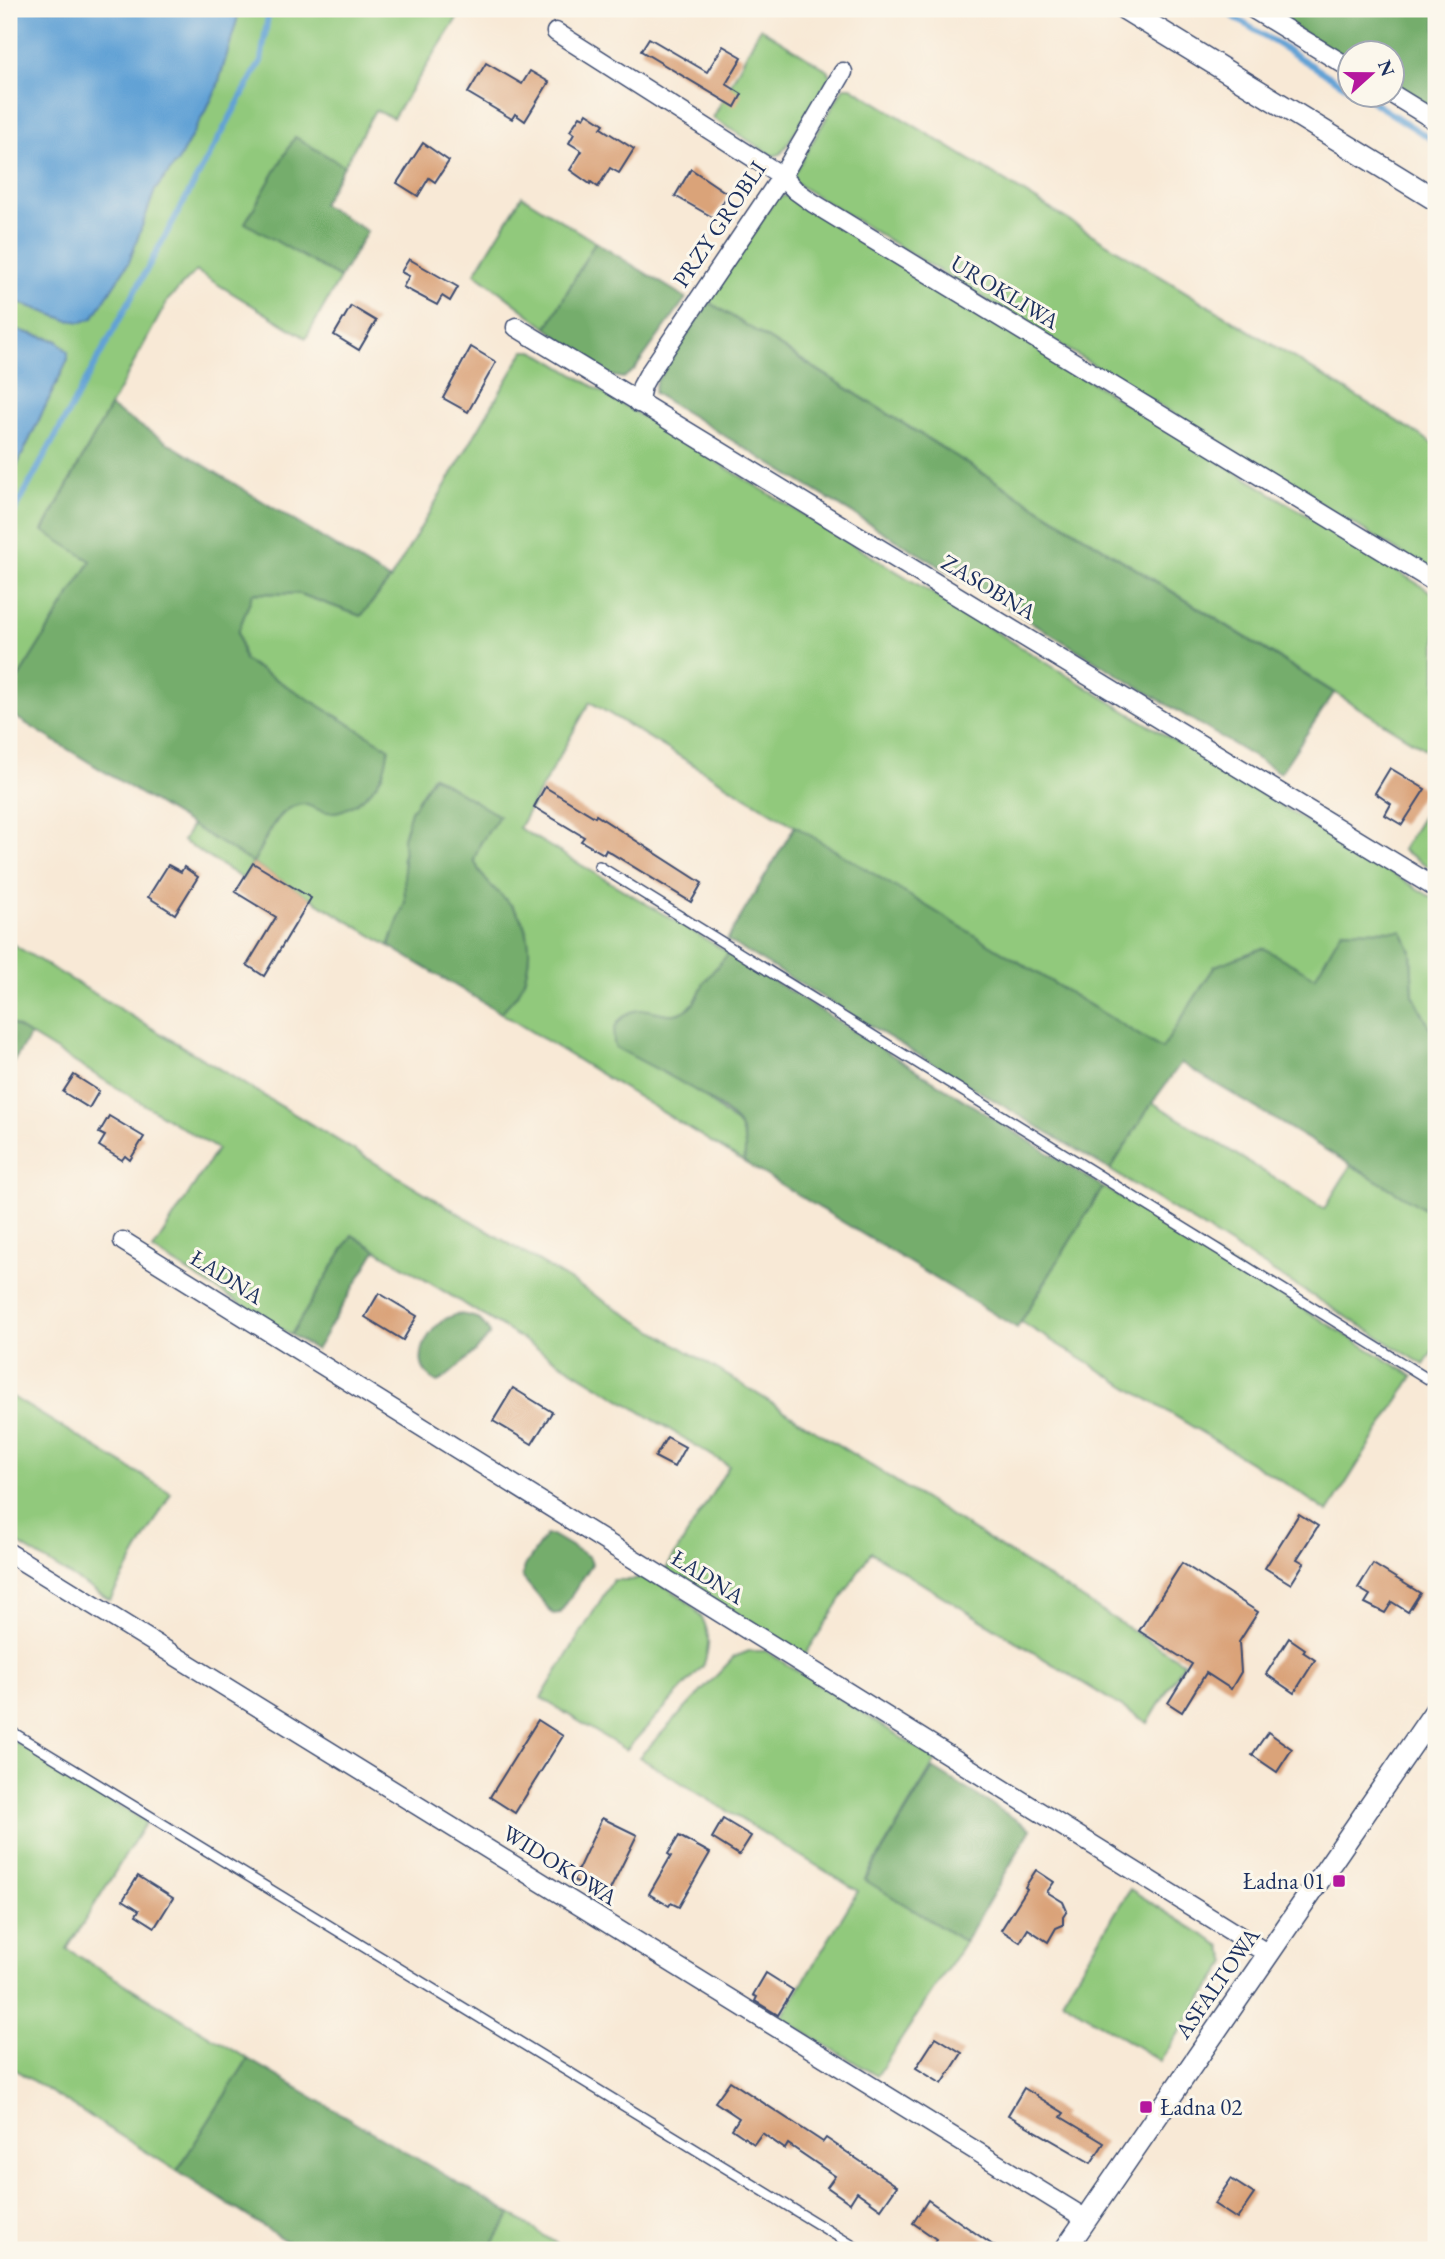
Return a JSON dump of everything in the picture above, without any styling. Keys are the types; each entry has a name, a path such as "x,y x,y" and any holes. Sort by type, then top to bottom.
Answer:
{"street":[{"path":"1125,9 1436,200"},
{"path":"1252,9 1336,60"},
{"name":"UROKLIWA","path":"556,32 782,176 813,203 1436,583"},
{"name":"PRZY GROBLI","path":"638,402 648,375 782,176 843,72"},
{"path":"1406,103 1436,121"},
{"name":"ZASOBNA","path":"516,327 1436,888"},
{"name":"ŁADNA","path":"123,1241 1268,1954"},
{"name":"WIDOKOWA","path":"9,1553 1086,2219"},
{"name":"ASFALTOWA","path":"1065,2250 1436,1710"}],"lane":[{"path":"599,866 1436,1384"},
{"path":"9,1730 860,2250"}],"green space":[{"path":"238,9 463,9 393,118 375,110 344,166 295,137 246,223 340,278 306,338 196,271 168,300 43,530 91,561 9,693 9,482 68,360 68,352 57,340 9,328 9,299 67,320 93,317 129,262 155,190 178,161 216,91"},
{"path":"1265,9 1436,9 1436,111 1406,95 1406,38 1336,38 1336,53"},
{"path":"760,28 826,69 831,76 781,154 773,156 713,118"},
{"path":"844,87 851,87 1436,445 1436,574 795,183 794,174"},
{"path":"295,137 344,166 322,204 367,231 340,278 245,223"},
{"path":"788,195 1436,595 1436,756 709,302 776,198"},
{"path":"522,196 595,242 547,328 475,273"},
{"path":"595,242 686,298 634,370 623,378 605,375 547,328"},
{"path":"709,302 1334,693 1280,773 654,393 656,382"},
{"path":"524,351 533,351 1436,900 1436,1040 1413,995 1411,951 1315,978 1263,948 1215,966 1162,1049 590,702 519,828 729,953 704,982 696,1001 685,1011 668,1016 647,1010 706,1098 739,1126 746,1144 744,1162 501,1013 520,990 513,907 481,877 474,860 480,844 498,816 434,776 402,857 406,877 405,902 389,946 253,863 274,824 290,808 308,804 323,811 368,792 380,776 388,748 244,660 238,632 253,593 300,594 361,616 390,580"},
{"path":"110,407 390,580 361,616 300,594 253,593 238,632 244,660 389,748 382,775 365,797 340,811 322,811 304,804 285,811 264,840 253,863 9,713 9,693 91,561 43,531"},
{"path":"433,776 499,816 480,844 474,860 486,880 519,915 529,945 528,967 521,988 501,1013 389,946 405,902 403,838 411,811"},
{"path":"1436,795 1436,871 1402,850"},
{"path":"192,825 253,863 243,879 183,841"},
{"path":"795,826 1162,1049 1215,966 1263,948 1315,977 1342,930 1402,931 1411,951 1413,995 1436,1040 1436,1216 1181,1063 1110,1170 727,940"},
{"path":"9,942 740,1383 1184,1663 1148,1723 871,1552 804,1657 665,1571 729,1466 352,1235 291,1335 153,1250 217,1149 9,1022"},
{"path":"729,953 1103,1187 1017,1328 744,1162 743,1134 730,1116 700,1094 615,1047 616,1025 625,1015 639,1010 672,1014 690,1008 706,979"},
{"path":"9,1022 30,1035 9,1069"},
{"path":"1152,1102 1324,1209 1351,1165 1436,1216 1436,1346 1424,1365 1110,1170"},
{"path":"1103,1187 1413,1376 1328,1512 1021,1322"},
{"path":"352,1235 376,1250 316,1350 291,1335"},
{"path":"457,1314 477,1318 490,1333 482,1344 438,1382 424,1369 422,1353 435,1328"},
{"path":"9,1395 171,1493 110,1600 9,1538"},
{"path":"546,1535 552,1535 589,1557 592,1564 560,1613 553,1614 522,1577 525,1566"},
{"path":"646,1575 686,1600 696,1610 704,1621 708,1634 708,1649 703,1666 626,1750 541,1698 613,1580 632,1580"},
{"path":"749,1651 766,1651 936,1760 865,1879 965,1942 877,2076 781,2018 858,1891 639,1757 734,1657"},
{"path":"9,1738 146,1822 67,1949 248,2059 177,2171 9,2066"},
{"path":"933,1768 1031,1829 965,1942 865,1880"},
{"path":"1130,1889 1221,1946 1227,1962 1160,2061 1062,2000"},
{"path":"248,2059 511,2214 489,2250 300,2250 177,2171"},
{"path":"511,2214 566,2250 489,2250"}],"water":[{"path":"9,9 238,9 216,91 178,161 155,190 129,262 93,318 82,322 67,320 9,299"},
{"path":"9,328 57,341 68,352 68,359 9,482"}],"building":[{"path":"649,38 707,72 723,46 742,57 726,84 742,94 735,107 641,51"},
{"path":"486,63 522,84 530,71 549,82 525,121 515,114 512,119 468,93"},
{"path":"587,113 604,124 601,128 634,149 619,173 610,168 598,187 570,170 582,151 569,143 574,134 570,131 580,116 584,118"},
{"path":"423,143 449,161 435,182 429,178 418,196 397,183"},
{"path":"691,169 728,194 714,218 675,196"},
{"path":"409,259 458,287 450,301 442,296 437,305 403,287 409,276 401,272"},
{"path":"351,306 376,321 359,350 334,335"},
{"path":"471,347 496,362 468,412 443,398"},
{"path":"1390,768 1425,789 1402,825 1385,815 1391,804 1375,793"},
{"path":"545,787 595,817 596,815 702,883 691,902 606,850 604,854 581,841 584,837 534,807"},
{"path":"253,863 311,898 264,976 247,965 276,917 235,892"},
{"path":"168,865 181,872 184,867 198,877 175,914 148,897"},
{"path":"74,1075 99,1091 89,1108 63,1092"},
{"path":"109,1116 144,1137 130,1160 125,1156 122,1160 99,1146 105,1136 99,1133"},
{"path":"379,1293 417,1316 403,1340 365,1317"},
{"path":"513,1388 552,1412 532,1444 493,1421"},
{"path":"667,1437 685,1447 674,1467 655,1457"},
{"path":"1299,1514 1318,1526 1297,1559 1304,1563 1291,1584 1265,1568"},
{"path":"1182,1563 1258,1612 1239,1642 1241,1672 1231,1689 1206,1673 1182,1712 1168,1703 1192,1664 1139,1631"},
{"path":"1373,1564 1420,1593 1408,1612 1392,1602 1385,1613 1365,1603 1370,1595 1358,1588"},
{"path":"1289,1638 1315,1660 1294,1693 1266,1674"},
{"path":"538,1720 563,1736 515,1813 490,1797"},
{"path":"1268,1732 1292,1749 1277,1772 1252,1755"},
{"path":"602,1818 637,1835 607,1896 573,1880"},
{"path":"723,1819 751,1836 739,1855 712,1838"},
{"path":"679,1836 710,1853 679,1907 671,1903 669,1906 649,1894"},
{"path":"1036,1870 1054,1882 1047,1892 1063,1902 1067,1911 1063,1917 1063,1925 1056,1928 1048,1942 1028,1929 1020,1942 1001,1930"},
{"path":"138,1876 173,1898 155,1927 136,1915 139,1910 123,1900"},
{"path":"766,1973 793,1990 778,2015 755,2001 757,1997 753,1995"},
{"path":"936,2037 962,2053 942,2084 916,2068"},
{"path":"730,2081 823,2142 826,2138 897,2186 881,2209 857,2192 850,2203 827,2187 835,2176 788,2144 785,2149 762,2133 754,2144 732,2129 739,2118 715,2102"},
{"path":"1024,2088 1064,2113 1061,2117 1104,2143 1091,2163 1008,2115"},
{"path":"1231,2179 1254,2194 1237,2219 1214,2204"},
{"path":"928,2200 1000,2250 929,2250 936,2239 913,2223"}],"waterway":[{"path":"9,521 261,61 269,9"},
{"path":"1221,9 1336,80"},
{"path":"1382,108 1436,142"}],"place":[{"name":"Ładna 01","path":"1339,1881"},
{"name":"Ładna 02","path":"1146,2107"}]}
